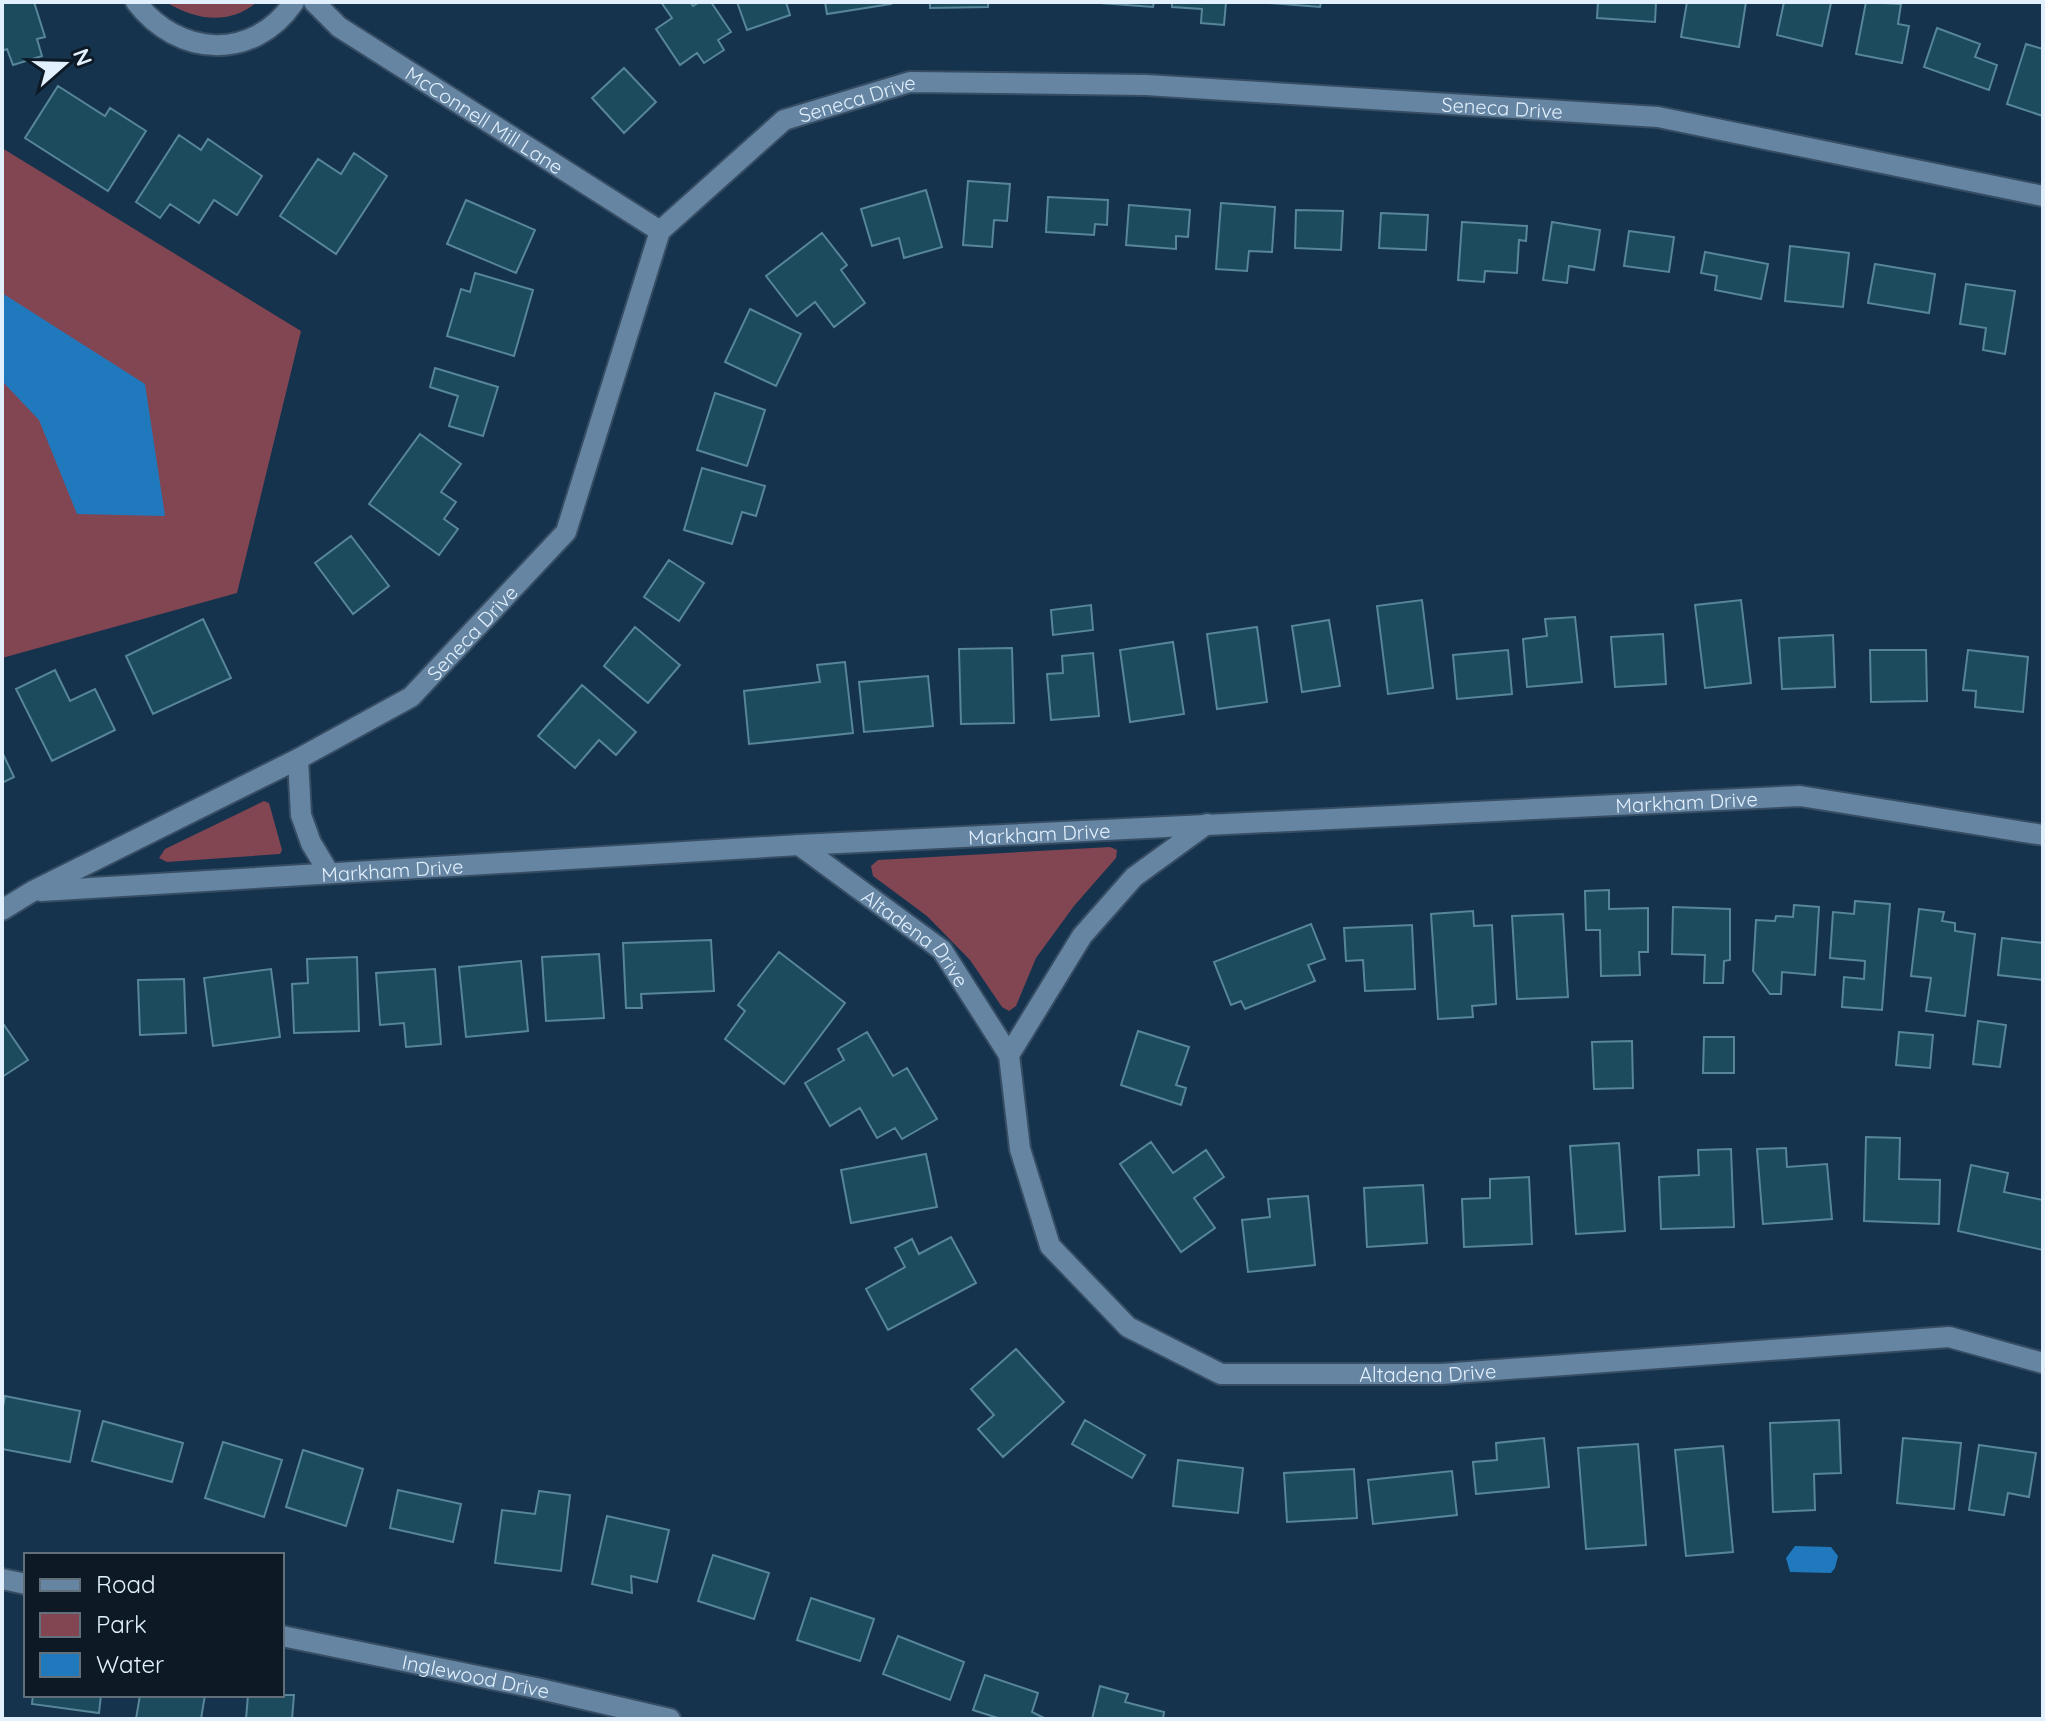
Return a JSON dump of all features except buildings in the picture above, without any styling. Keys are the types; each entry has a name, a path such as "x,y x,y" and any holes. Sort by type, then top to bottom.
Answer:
{"street":[{"path":"136,2 149,19 176,37 207,46 240,43 257,36 284,17 294,2"},
{"name":"McConnell Mill Lane","path":"314,2 339,27 660,231"},
{"name":"Seneca Drive","path":"2,910 33,891 298,759 411,697 566,532 660,231 784,120 910,82 1146,85 1658,117 2043,196"},
{"path":"298,759 301,815 311,843 329,873"},
{"name":"Markham Drive","path":"33,891 799,845 1800,796 2043,835"},
{"path":"1009,1055 1082,936 1134,877 1207,824"},
{"name":"Altadena Drive","path":"799,845 942,950 1009,1055 1020,1149 1050,1246 1128,1327 1221,1374 1441,1374 1949,1337 2043,1363"},
{"path":"2,1579 24,1584"},
{"name":"Inglewood Drive","path":"284,1636 670,1719"}],"green space":[{"path":"166,2 257,2 235,15 212,18 189,13"},
{"path":"2,148 301,331 237,593 2,658"},
{"path":"264,801 269,803 282,850 280,854 167,862 159,858 165,849"},
{"path":"1110,847 1117,850 1116,858 1074,906 1036,958 1016,1006 1009,1011 1002,1007 970,960 927,916 873,876 871,866 878,860"}],"water":[{"path":"2,293 145,384 165,516 77,514 39,420 2,381"},
{"path":"1795,1546 1831,1547 1838,1556 1835,1568 1831,1573 1790,1572 1786,1558"}]}
